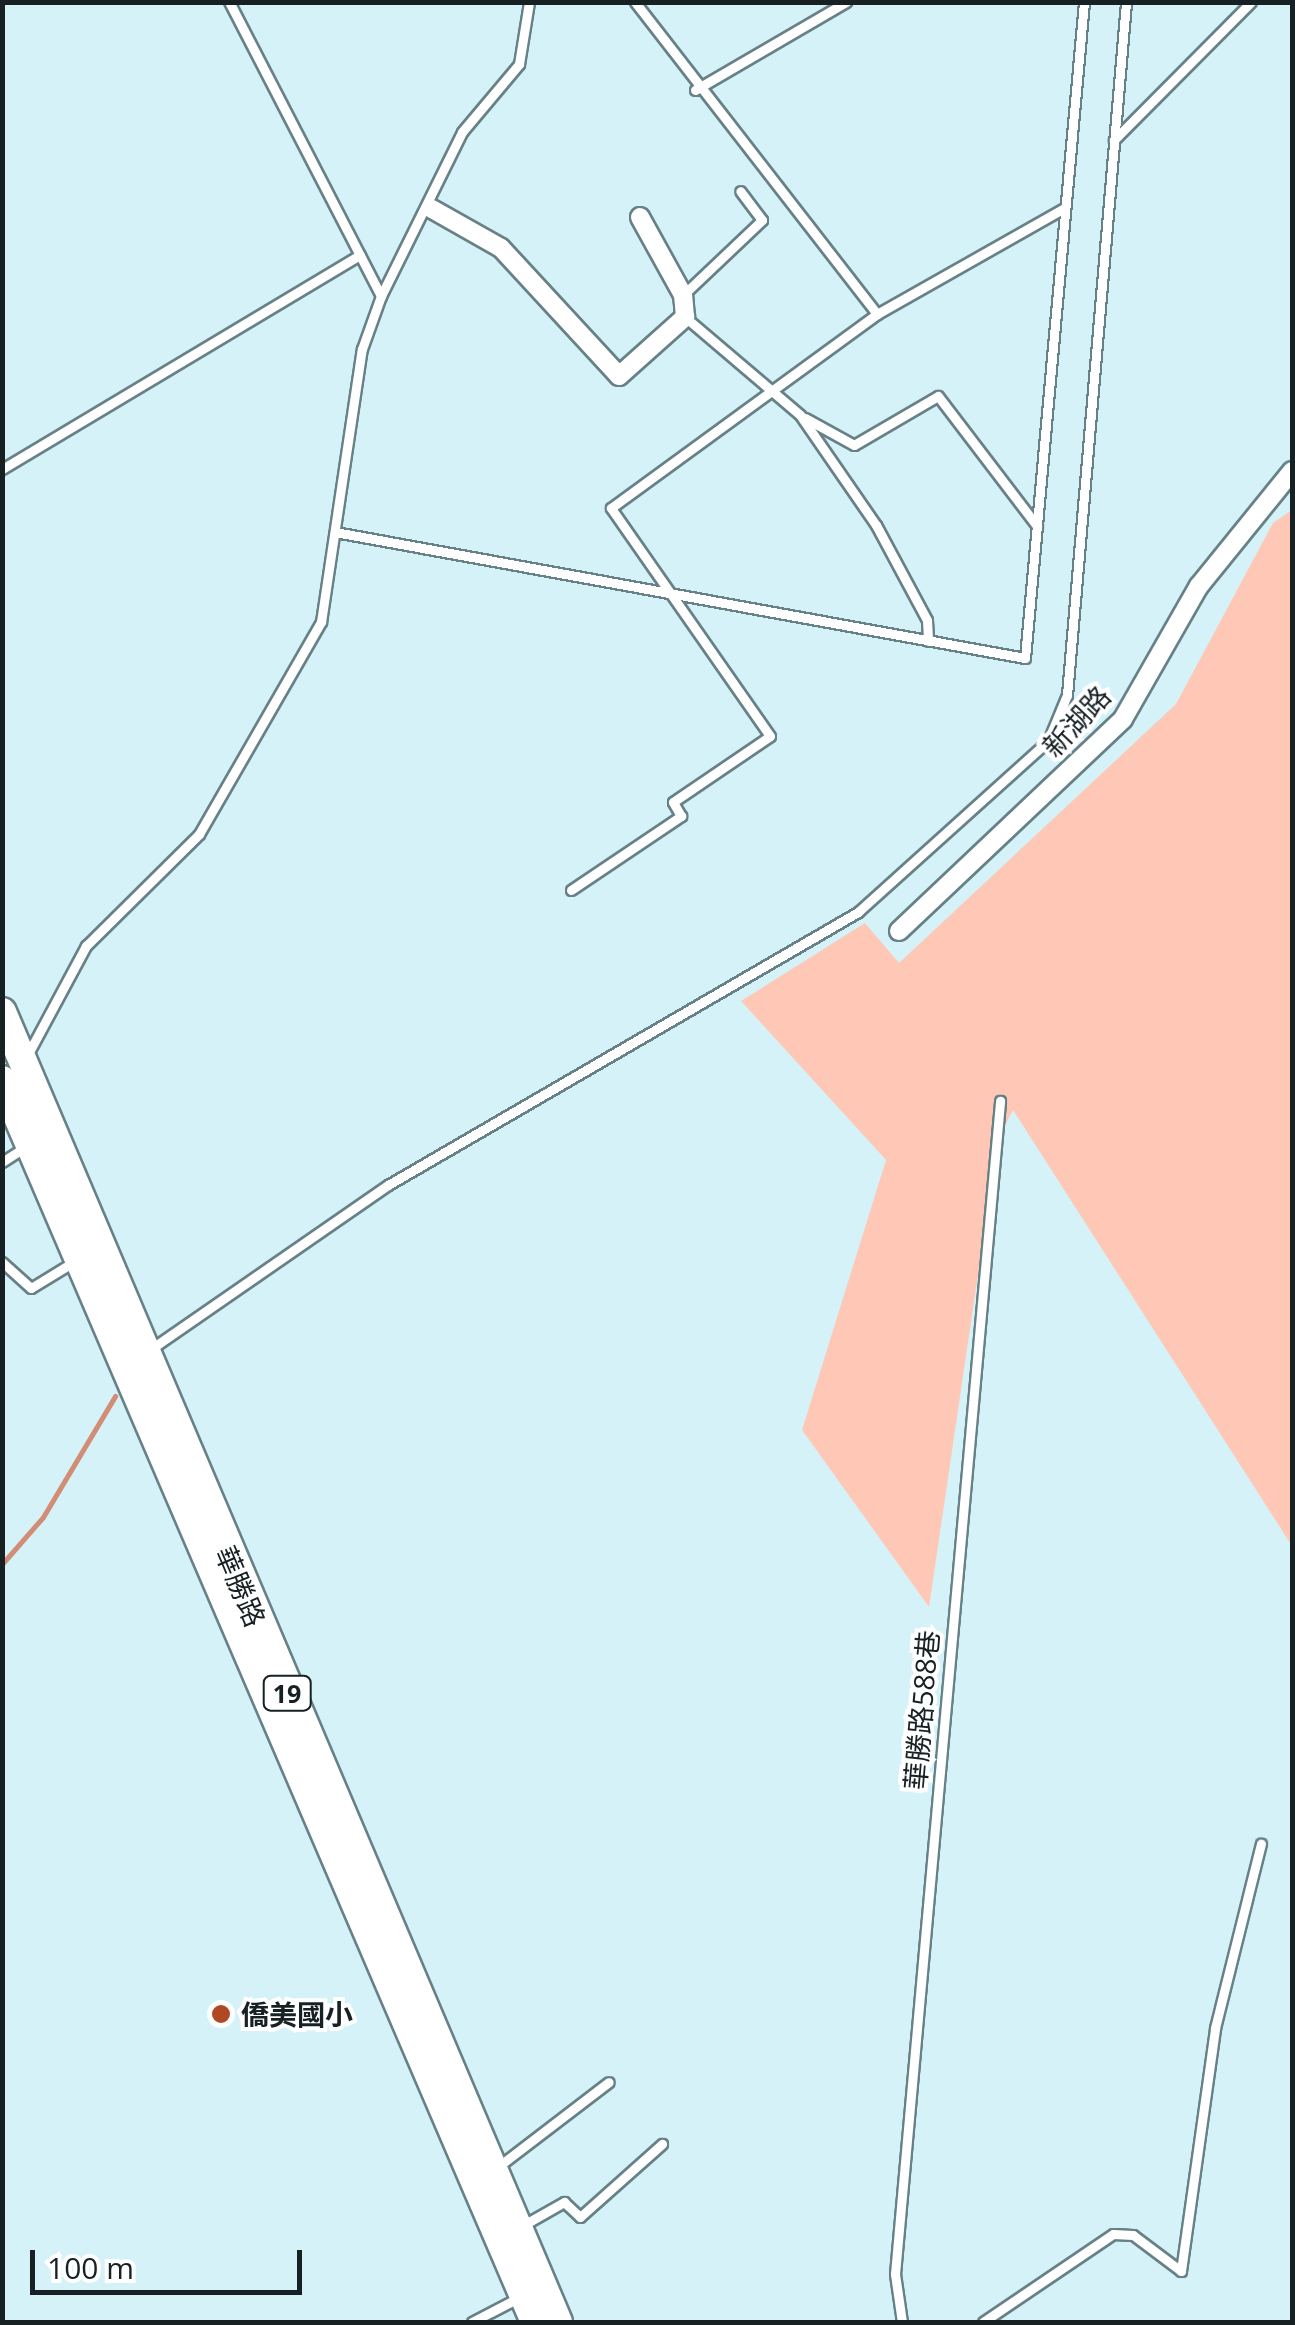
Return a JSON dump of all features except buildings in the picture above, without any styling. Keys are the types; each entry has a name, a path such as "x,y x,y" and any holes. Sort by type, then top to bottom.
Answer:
{"main road":[{"name":"華勝路","path":"2,1012 10,1071 533,2292 558,2322"},
{"name":"華勝路","path":"40,1140 77,1260 133,1358"},
{"name":"華勝路","path":"370,1913 517,2228 533,2292 535,2322"}],"street":[{"path":"432,210 501,248 619,376 685,317 683,294 640,217"},
{"name":"新湖路","path":"899,931 1123,719 1199,586 1292,471"}],"lane":[{"path":"230,2 381,296"},
{"path":"10,1071 86,946 199,834 320,622 362,349 381,296 432,210 462,132 519,64 528,2"},
{"path":"635,2 695,90 876,314"},
{"path":"695,90 846,2"},
{"path":"335,532 668,588 1025,658 1084,2"},
{"path":"133,1358 388,1185 858,912 1048,741 1067,695 1126,2"},
{"path":"1114,140 1252,2"},
{"path":"683,294 762,220 740,191"},
{"path":"571,890 681,816 673,802 770,736 610,508 772,385 876,314 1064,208"},
{"path":"2,469 360,255"},
{"path":"685,317 772,385 800,415 876,524 928,620 928,641"},
{"path":"800,415 854,445 938,396 1037,526"},
{"name":"華勝路588巷","path":"902,2322 895,2274 1000,1102"},
{"path":"2,1162 40,1140"},
{"path":"2,1262 32,1288 77,1260"},
{"path":"983,2322 1113,2234 1132,2235 1181,2271 1215,2028 1261,1844"},
{"path":"492,2171 610,2082"},
{"path":"517,2228 564,2202 580,2216 662,2144"},
{"path":"472,2322 533,2292"}],"shaded area":[{"path":"1292,510 1292,1546 1013,1110 998,1139 929,1607 802,1430 886,1160 741,1001 865,923 899,963 1176,704 1273,523"}],"waterway":[{"path":"2,1564 43,1517 115,1396"}],"place":[{"name":"僑美國小","path":"221,2014"}]}
